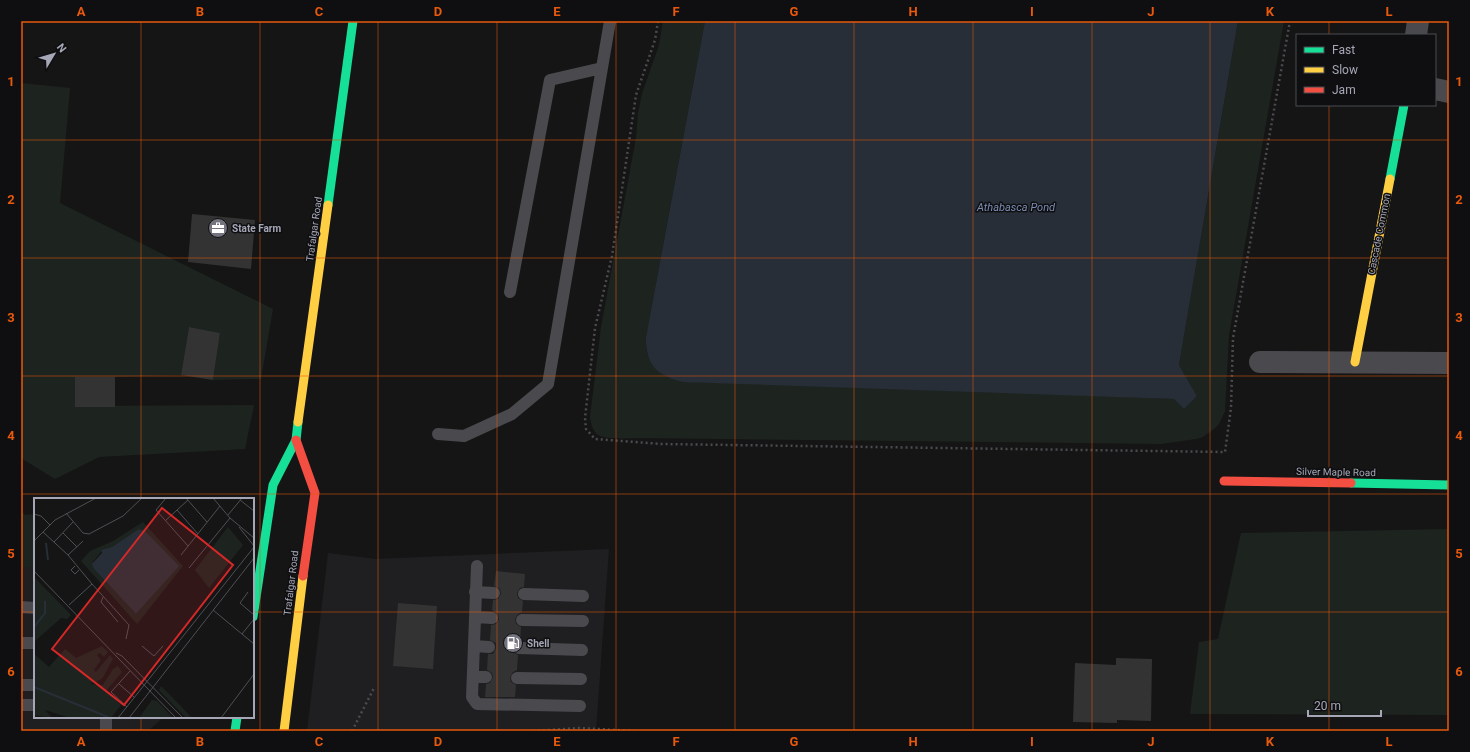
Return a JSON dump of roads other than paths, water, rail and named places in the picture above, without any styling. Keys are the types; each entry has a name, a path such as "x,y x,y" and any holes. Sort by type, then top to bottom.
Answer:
{"main road":[{"name":"Trafalgar Road","path":"254,610 273,485 296,440 353,21"},
{"name":"Cascade Common","path":"1355,362 1404,106"},
{"name":"Trafalgar Road","path":"284,731 314,493 296,440"},
{"name":"Silver Maple Road","path":"1224,481 1449,485"},
{"path":"235,731 237,718"}],"street":[{"path":"1416,34 1418,21"},
{"path":"1436,89 1449,92"},
{"path":"1260,362 1449,363"}],"lane":[{"path":"438,434 464,436 471,433 512,414 548,384 610,21"},
{"path":"510,292 550,80 602,68"},
{"path":"477,566 472,697 478,704 580,706"},
{"path":"475,592 494,593"},
{"path":"524,594 583,596"},
{"path":"21,608 34,608"},
{"path":"475,617 492,618"},
{"path":"522,620 583,621"},
{"path":"21,643 34,644"},
{"path":"474,646 489,647"},
{"path":"519,648 582,650"},
{"path":"473,677 486,677"},
{"path":"516,678 581,679"},
{"path":"21,685 34,685"},
{"path":"21,705 34,705"},
{"path":"106,718 106,731"}],"water":[{"name":"Athabasca Pond","path":"705,21 1238,21 1179,365 1197,396 1184,409 1174,399 683,382 666,376 660,372 650,362 646,346 646,337"}],"place":[{"name":"State Farm","path":"218,228"},
{"name":"Shell","path":"513,643"}]}
